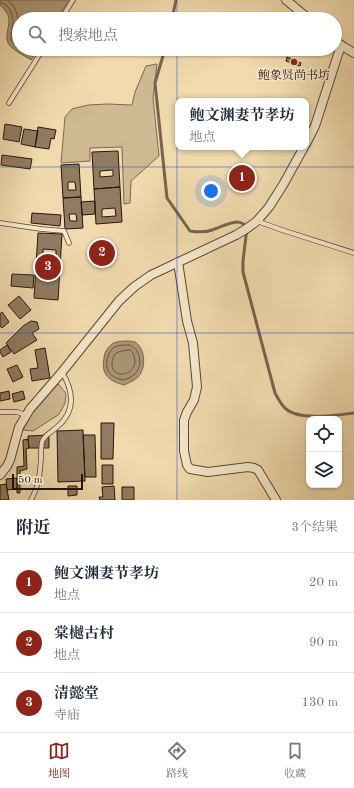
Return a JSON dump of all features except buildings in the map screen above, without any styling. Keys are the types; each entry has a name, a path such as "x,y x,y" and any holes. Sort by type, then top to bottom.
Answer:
{"street":[{"path":"286,0 301,12"},
{"path":"342,46 354,53"},
{"path":"309,138 315,126 334,56"},
{"path":"0,475 10,460 19,427 30,409 119,301 145,279 236,235 257,221 269,208 290,174 302,150"},
{"path":"178,262 187,321 193,343 197,386 194,400 184,420 184,451 187,465 190,469 208,472 248,467 254,468 258,470 276,500"}],"lane":[{"path":"65,12 73,0"},
{"path":"9,103 38,56"},
{"path":"257,221 354,253"},
{"path":"0,223 64,231 69,243"},
{"path":"32,500 39,479 44,438 65,420 71,408 72,399 65,376 62,372"},
{"path":"0,412 17,412 26,415"}],"shaded area":[{"path":"157,64 153,98 159,156 131,181 130,203 124,204 122,147 90,148 90,161 61,163 65,117 72,109 88,105 132,105 135,92 146,66"},
{"path":"58,384 65,392 66,396 65,403 58,415 33,431 23,430 31,415"}],"water":[{"path":"0,0 69,0 61,12 12,12 12,48 7,39 9,23 8,15 0,5"},
{"path":"25,56 34,56 31,60"},
{"path":"118,342 135,342 139,345 144,359 141,373 138,377 124,385 110,379 107,376 103,364 107,349 111,345"}],"waterway":[{"path":"173,12 176,0"},
{"path":"163,56 155,83 167,198 190,231 207,232 235,222 240,222 247,228 243,272 275,393 283,406 292,413 309,416 329,416 354,413"}],"place":[{"name":"鲍象贤尚书坊","path":"294,62"},
{"name":"鲍文渊妻节孝坊","path":"242,178"},
{"name":"棠樾古村","path":"102,253"},
{"name":"清懿堂","path":"48,267"}]}
